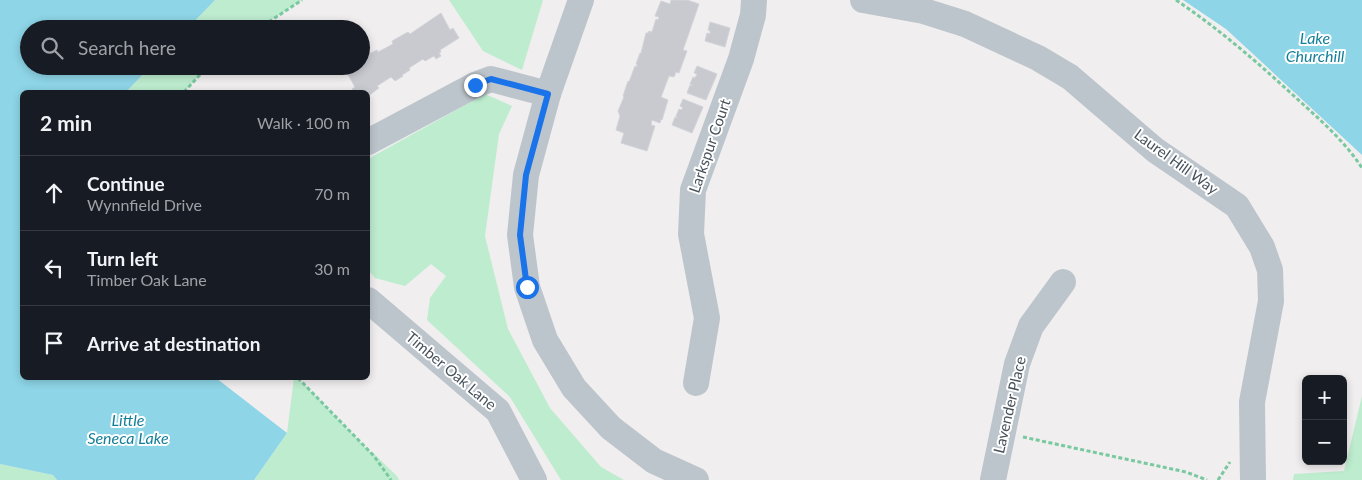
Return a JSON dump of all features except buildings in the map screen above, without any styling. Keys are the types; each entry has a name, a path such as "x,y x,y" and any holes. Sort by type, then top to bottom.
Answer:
{"street":[{"path":"581,0 548,94 526,175 520,235 527,287 545,340 574,388 611,428 654,461 696,480"},
{"name":"Larkspur Court","path":"696,383 707,318 691,234 693,190 741,59 753,15 754,0"},
{"name":"Laurel Hill Way","path":"863,0 924,11 965,24 1038,58 1070,78 1155,150 1236,206 1262,247 1270,270 1272,301 1252,402 1253,480"},
{"path":"370,141 475,85 491,79 548,94"},
{"name":"Lavender Place","path":"993,480 1017,364 1031,326 1063,282"},
{"name":"Timber Oak Lane","path":"370,302 498,410 534,480"}],"path":[{"path":"272,20 302,0"},
{"path":"1176,0 1208,21 1264,68 1352,153 1362,168"},
{"path":"186,90 200,75"},
{"path":"300,380 374,456 391,480"},
{"path":"1003,432 1186,472 1207,480"}],"green space":[{"path":"215,0 302,0 272,20 196,20"},
{"path":"449,0 543,0 522,70 483,51"},
{"path":"142,75 200,75 186,90 128,90"},
{"path":"485,94 512,106 499,134 485,236 508,329 550,408 601,467 624,480 561,480 510,397 427,320 430,298 446,276 431,264 405,286 375,278 370,272 370,158"},
{"path":"294,380 300,380 399,480 254,480 287,433"},
{"path":"1362,396 1362,480 1293,480 1294,474 1344,471 1347,465"},
{"path":"0,464 53,475 57,480 0,480"}],"water":[{"name":"Little Seneca Lake","path":"0,0 215,0 196,20 20,20 20,75 142,75 128,90 20,90 20,380 219,380 287,433 254,480 57,480 53,475 0,464"},
{"name":"Lake Churchill","path":"1183,0 1362,0 1362,155 1226,29"}],"route":[{"path":"475,85 491,79 548,94 526,175 520,235 527,287"}]}
